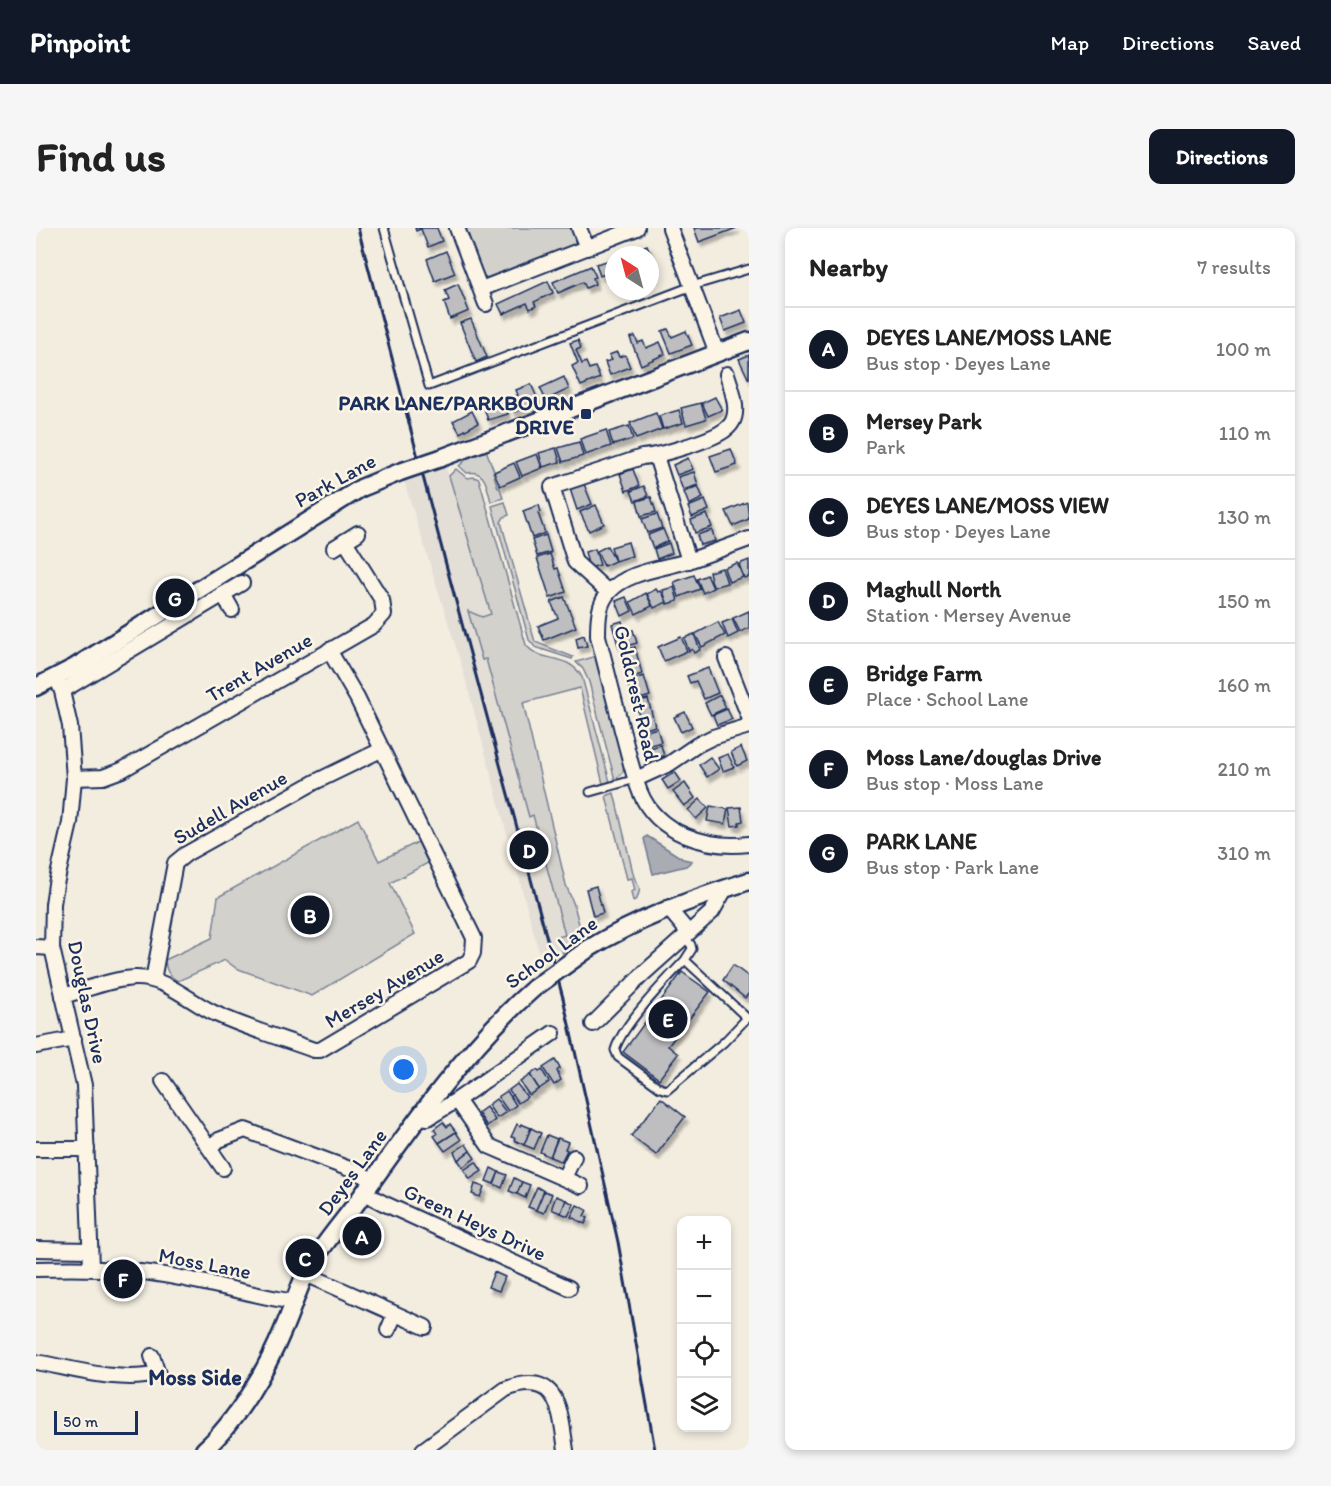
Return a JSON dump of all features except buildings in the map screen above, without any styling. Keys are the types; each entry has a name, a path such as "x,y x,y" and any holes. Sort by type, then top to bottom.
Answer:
{"street":[{"path":"457,228 486,304"},
{"path":"579,228 587,248"},
{"path":"482,289 638,228"},
{"path":"670,228 717,353"},
{"name":"Park Lane","path":"59,684 104,649 361,488 749,341"},
{"path":"727,374 741,398 733,419 725,431 719,435 656,456 642,457 552,487 575,562 608,592 618,584 647,571 689,561 749,539"},
{"path":"656,456 689,561"},
{"name":"Trent Avenue","path":"74,778 103,777 122,770 374,625 384,614 382,600 340,545 358,533"},
{"name":"Park Lane","path":"36,687 59,684 242,583"},
{"name":"Goldcrest Road","path":"608,592 599,611 598,636 640,793 654,812 684,835 708,844 749,844"},
{"path":"223,594 232,610"},
{"name":"Mersey Avenue","path":"63,996 115,981 136,978 153,980 183,993 212,1013 320,1050 469,961 473,953 474,938 357,699 329,651"},
{"path":"726,658 749,717"},
{"name":"Douglas Drive","path":"59,684 70,726 74,778 70,823 54,894 52,948 84,1085 91,1268"},
{"path":"636,779 669,764 713,737 749,726"},
{"name":"Sudell Avenue","path":"153,980 175,863 186,854 315,782 381,750"},
{"name":"School Lane","path":"420,1118 472,1050 534,988 588,949 668,908 749,881"},
{"path":"593,1024 712,912 725,889"},
{"path":"668,908 686,934"},
{"path":"36,948 52,948"},
{"name":"Deyes Lane","path":"209,1448 257,1382 271,1358 306,1274 368,1186 420,1118 429,1118 553,1033"},
{"path":"36,1046 74,1039"},
{"path":"163,1081 223,1168"},
{"path":"457,1100 489,1146 581,1186"},
{"name":"Green Heys Drive","path":"209,1147 219,1140 245,1130 355,1171 383,1203 569,1288"},
{"path":"36,1149 87,1149"},
{"path":"564,1178 574,1157"},
{"path":"36,1249 90,1250"},
{"name":"Moss Lane","path":"36,1269 91,1268 165,1275 294,1302"},
{"path":"306,1274 425,1327"},
{"path":"388,1330 395,1314"},
{"path":"36,1362 104,1375 133,1377 158,1374 152,1356"},
{"path":"423,1450 506,1389 528,1384 546,1389 557,1402 566,1450"}],"lane":[{"path":"384,228 429,386 692,286 749,269"},
{"path":"590,792 622,785 636,779"},
{"path":"685,960 747,1018 724,1042 667,1090 660,1088 618,1057 615,1050 632,1021 692,949 686,934"}],"shaded area":[{"path":"462,228 573,228 576,237 574,246 490,279 482,276"},
{"path":"486,450 503,498 491,502 482,476 473,472 467,473 459,466 469,457"},
{"path":"446,467 496,630 583,939 543,967 462,667 403,478"},
{"path":"456,469 467,478 479,479 526,645 532,651 569,664 582,677 610,782 603,784 580,688 523,703 566,885 583,939 563,953 558,937 565,935 533,815 529,817 486,659 482,660 468,611 482,617 491,614 449,476"},
{"path":"505,502 509,515 501,522 535,642 573,657 572,659 535,647 529,640 492,506"},
{"path":"597,656 624,763 623,772 615,780 589,682 583,669 576,662"},
{"path":"614,793 634,877 640,889 637,899 633,901 631,892 635,890 632,878 627,879 606,796"},
{"path":"358,819 379,861 418,842 428,863 390,883 415,934 312,996 236,968 225,960 178,981 170,975 165,960 212,938 218,897"},
{"path":"647,836 683,859 692,861 686,866 653,874 644,839"}],"railway":[{"path":"358,228 563,998 618,1242 655,1450"}],"place":[{"name":"PARK LANE/PARKBOURN DRIVE","path":"586,414"},
{"name":"PARK LANE","path":"175,598"},
{"name":"Maghull North","path":"529,850"},
{"name":"Mersey Park","path":"310,915"},
{"name":"Bridge Farm","path":"668,1019"},
{"name":"DEYES LANE/MOSS LANE","path":"362,1236"},
{"name":"DEYES LANE/MOSS VIEW","path":"305,1258"},
{"name":"Moss Lane/douglas Drive","path":"123,1279"}],"district":[{"name":"Moss Side","path":"195,1377"}]}
